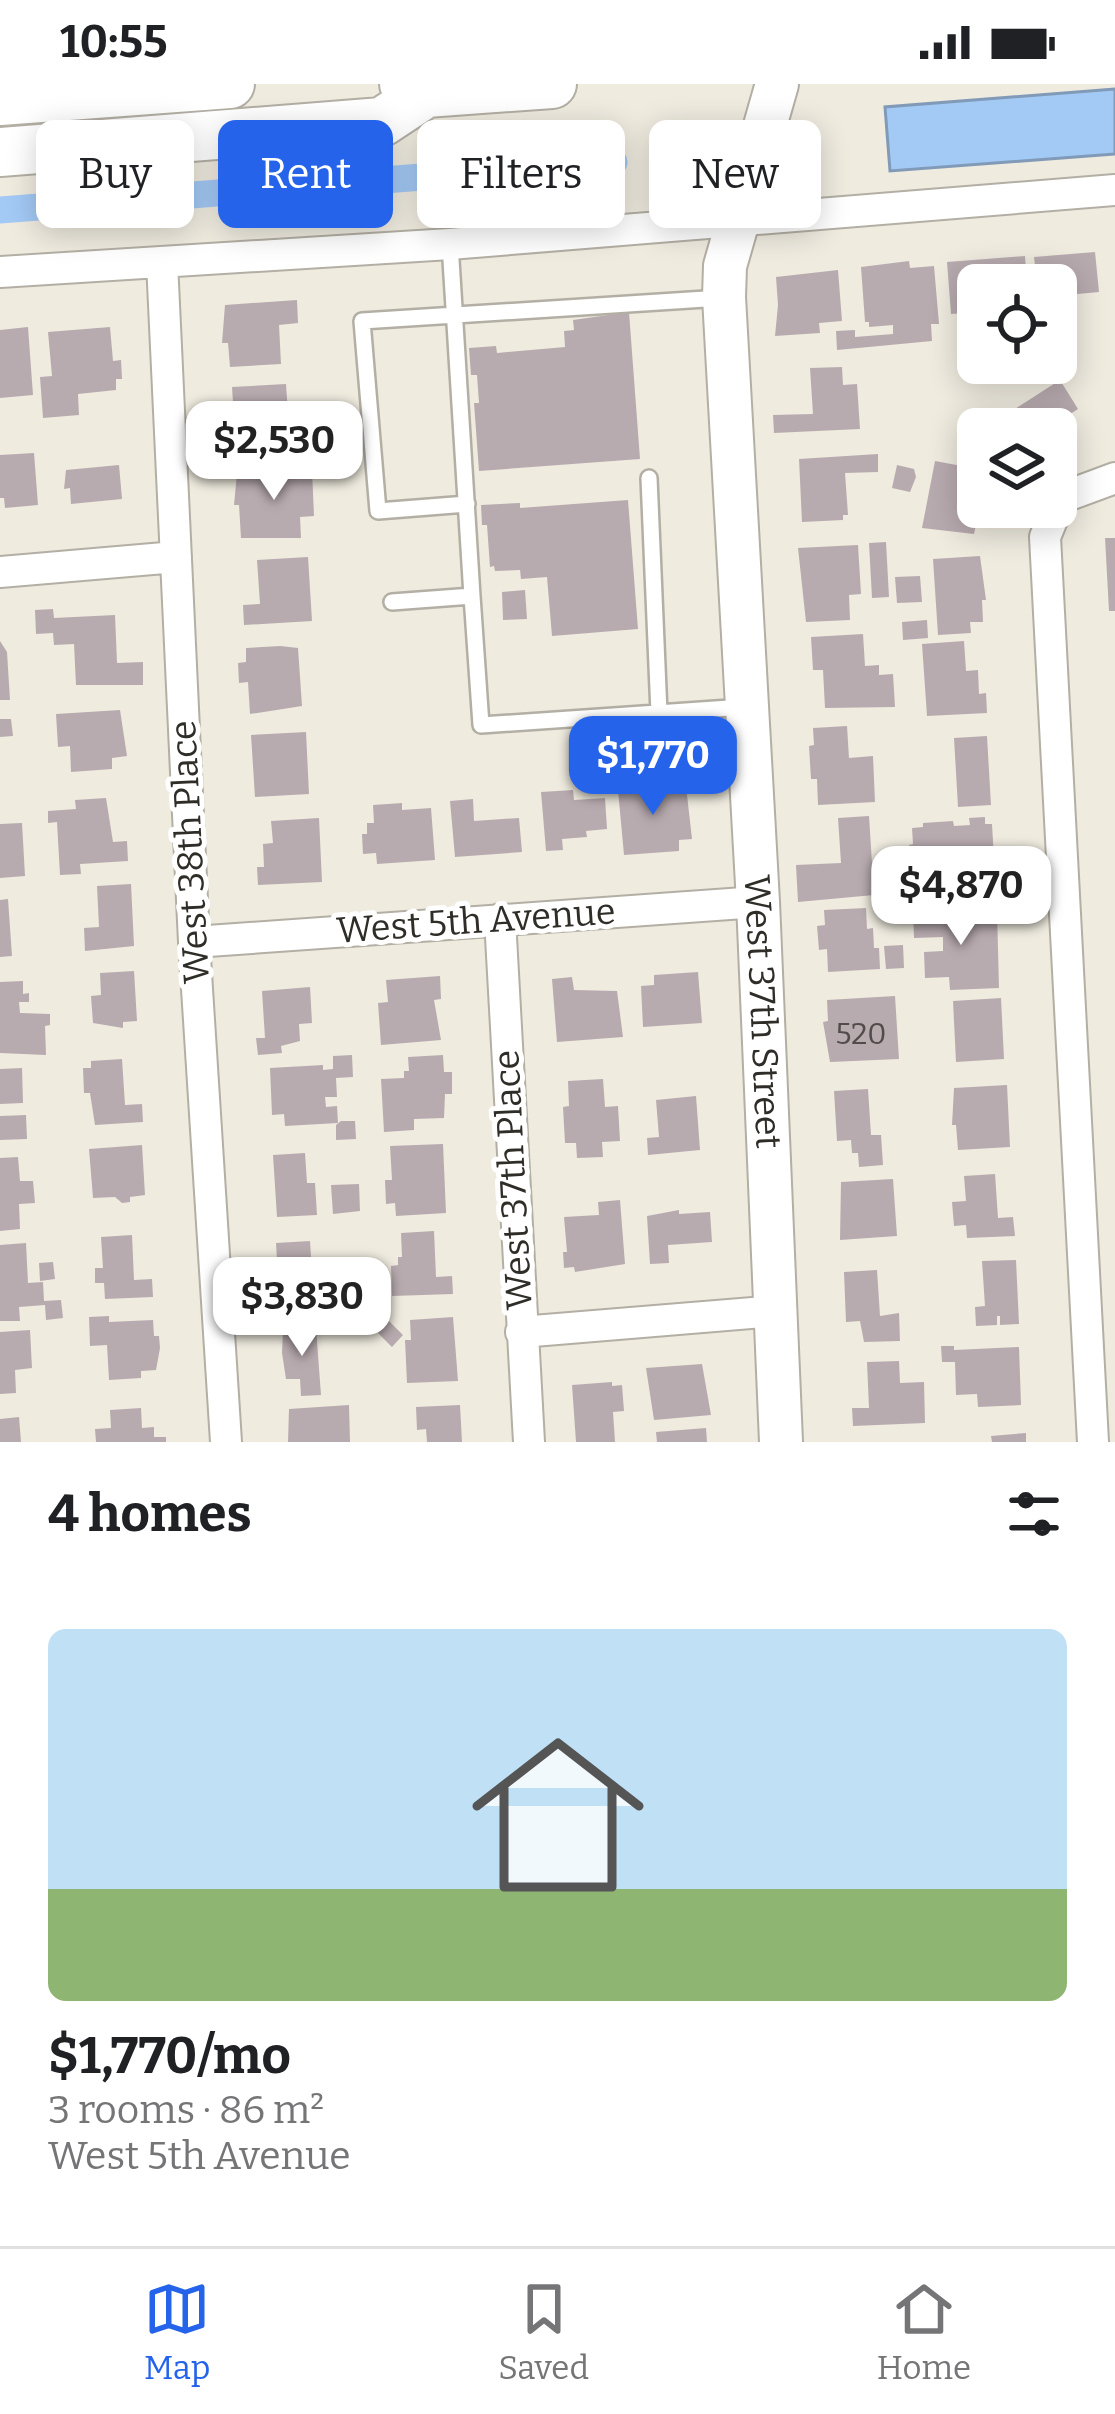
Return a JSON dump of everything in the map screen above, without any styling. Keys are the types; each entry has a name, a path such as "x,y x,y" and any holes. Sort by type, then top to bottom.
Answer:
{"main road":[{"path":"194,137 382,122 415,89 552,84"},
{"path":"0,101 207,85"},
{"path":"182,120 207,85"},
{"path":"0,152 36,149"}],"street":[{"name":"West 37th Street","path":"767,120 777,84"},
{"path":"821,213 1115,190"},
{"path":"0,272 649,227"},
{"name":"West 37th Street","path":"737,228 725,266 724,297 782,1442"},
{"name":"West 38th Place","path":"162,262 194,942 226,1442"},
{"path":"1094,1442 1045,537 1060,498 1115,478"},
{"path":"0,572 176,557"},
{"name":"West 5th Avenue","path":"194,942 758,902"},
{"name":"West 37th Place","path":"500,919 529,1442"},
{"path":"521,1332 777,1311"}],"lane":[{"path":"450,244 481,724 747,706"},
{"path":"466,504 378,511 362,321 724,297"},
{"path":"649,478 659,712"},
{"path":"392,602 472,596"}],"water":[{"path":"1115,89 1115,154 890,171 885,107"}],"building":[{"path":"1095,252 1099,292 1077,294 1077,264 1035,264 1034,257"},
{"path":"1025,256 1026,264 957,264 957,314 951,314 947,262"},
{"path":"909,261 910,268 934,266 939,324 931,324 932,341 837,350 836,331 855,330 855,337 893,334 893,325 869,327 865,322 861,267"},
{"path":"838,270 842,321 819,323 820,333 775,336 776,277"},
{"path":"297,300 298,323 279,325 281,364 230,367 228,343 222,343 225,305"},
{"path":"629,312 640,459 479,471 477,375 471,375 469,348 496,346 497,353 565,347 564,331 574,330 573,320"},
{"path":"28,327 33,395 0,398 0,330"},
{"path":"110,327 113,361 121,360 122,379 116,379 116,390 78,394 79,415 43,418 40,377 52,376 48,332"},
{"path":"842,367 843,385 857,384 860,429 774,433 773,415 813,414 810,368"},
{"path":"286,384 289,428 278,429 278,438 289,437 290,454 248,457 246,441 233,442 228,432 227,418 234,418 232,387"},
{"path":"1054,384 1062,384 1078,409 1077,408 1016,408"},
{"path":"325,411 327,441 307,442 306,413"},
{"path":"34,453 38,505 5,508 0,498 0,455"},
{"path":"878,454 878,472 845,473 848,515 843,520 802,522 799,459"},
{"path":"935,461 957,465 957,528 975,528 974,534 922,528"},
{"path":"119,465 122,499 71,504 70,488 64,489 66,470"},
{"path":"897,465 914,469 910,492 892,488"},
{"path":"312,470 314,516 300,517 301,538 241,538 239,505 234,505 237,473"},
{"path":"628,500 638,629 552,636 547,577 521,579 520,570 490,567 481,505 520,503 520,508"},
{"path":"1105,538 1115,538 1115,611 1109,611"},
{"path":"886,542 889,597 872,598 869,543"},
{"path":"858,545 861,594 849,595 850,620 806,622 798,548"},
{"path":"980,556 986,600 982,600 983,622 970,622 971,633 938,635 933,559"},
{"path":"308,557 312,621 244,625 243,605 260,604 257,560"},
{"path":"920,576 922,602 897,603 895,577"},
{"path":"525,590 527,619 503,620 502,592"},
{"path":"53,609 54,618 115,615 117,663 143,662 143,685 76,685 74,644 54,645 53,633 36,634 35,610"},
{"path":"927,620 928,638 903,640 902,622"},
{"path":"863,634 865,666 879,665 879,675 893,674 895,707 825,708 823,670 813,670 811,637"},
{"path":"0,641 7,652 10,700 0,700"},
{"path":"964,641 966,671 978,670 979,694 986,693 987,713 927,716 922,644"},
{"path":"246,648 298,648 302,706 250,714 248,682 239,683 238,663 246,662"},
{"path":"120,710 127,756 112,758 112,769 71,772 70,746 58,747 56,714"},
{"path":"0,719 11,719 13,736 0,737"},
{"path":"847,726 849,758 873,756 875,802 818,805 817,779 811,779 813,728"},
{"path":"306,732 309,794 255,797 251,735"},
{"path":"987,736 991,805 958,807 954,738"},
{"path":"641,778 642,790 686,786 692,839 679,840 679,851 624,855 618,790 622,790 621,780"},
{"path":"573,790 574,800 605,798 607,829 562,839 563,850 546,851 541,792"},
{"path":"106,798 113,842 127,841 128,861 80,864 81,874 60,875 57,822 48,823 48,811 76,809 75,800"},
{"path":"473,799 474,821 519,818 522,852 455,857 450,801"},
{"path":"402,803 402,810 431,808 435,860 377,864 376,853 363,854 362,834 367,834 367,823 374,823 373,805"},
{"path":"869,816 874,895 798,902 796,865 841,863 838,818"},
{"path":"985,817 985,824 992,824 996,894 991,895 991,902 960,904 960,897 954,897 951,865 913,867 912,828 953,821 954,826 970,825 969,818"},
{"path":"319,818 322,882 258,885 257,867 264,867 263,844 273,843 271,821"},
{"path":"22,823 25,876 0,878 0,824"},
{"path":"131,884 134,946 85,951 84,928 99,927 97,886"},
{"path":"8,899 12,956 0,957 0,900"},
{"path":"866,908 867,929 873,928 874,948 879,948 880,969 828,972 827,949 819,950 817,926 825,925 824,910"},
{"path":"932,909 932,914 997,911 999,988 950,990 949,977 925,978 924,952 943,951 943,937 914,938 913,910"},
{"path":"903,945 904,968 886,969 884,946"},
{"path":"134,971 137,1021 123,1022 123,1028 93,1023 91,996 101,995 100,973"},
{"path":"698,972 702,1023 643,1027 641,986 654,985 654,975"},
{"path":"440,976 441,999 434,1000 441,1040 381,1045 378,1003 388,1002 386,980"},
{"path":"572,977 574,990 617,991 623,1037 557,1042 552,979"},
{"path":"23,981 29,1002 19,1002 20,1013 50,1014 50,1025 45,1026 46,1055 0,1053 0,982"},
{"path":"310,987 312,1023 299,1024 300,1041 281,1046 282,1053 258,1055 256,1038 265,1038 262,991"},
{"path":"895,996 899,1059 830,1062 823,1022 828,1021 827,1000"},
{"path":"1001,998 1004,1059 956,1062 953,1001"},
{"path":"352,1055 353,1077 336,1078 337,1097 325,1097 326,1107 337,1106 338,1123 285,1126 284,1114 272,1115 270,1068 323,1065 323,1070 333,1069 333,1056"},
{"path":"443,1055 444,1072 452,1072 452,1094 445,1094 444,1118 414,1119 414,1130 384,1132 381,1079 404,1078 404,1071 409,1071 408,1057"},
{"path":"122,1059 125,1105 142,1104 143,1122 95,1125 90,1093 84,1093 83,1068 91,1068 91,1061"},
{"path":"22,1068 23,1103 0,1104 0,1069"},
{"path":"603,1079 605,1107 618,1106 620,1141 602,1142 603,1157 577,1158 576,1143 565,1143 563,1107 569,1106 568,1081"},
{"path":"1007,1085 1010,1147 958,1150 956,1125 952,1125 954,1088"},
{"path":"868,1089 871,1135 881,1135 883,1165 859,1167 851,1140 837,1141 834,1091"},
{"path":"696,1096 700,1150 648,1155 647,1138 659,1137 656,1100"},
{"path":"26,1115 27,1139 0,1140 0,1116"},
{"path":"355,1121 356,1139 336,1140 336,1125"},
{"path":"443,1144 446,1213 396,1216 395,1203 386,1204 385,1180 392,1180 390,1146"},
{"path":"142,1145 145,1195 122,1203 115,1197 93,1198 89,1149"},
{"path":"305,1153 307,1183 315,1183 317,1215 277,1217 273,1155"},
{"path":"18,1157 20,1181 33,1181 35,1203 19,1204 20,1229 0,1231 0,1158"},
{"path":"995,1174 998,1218 1013,1217 1015,1236 967,1238 966,1225 954,1226 952,1202 966,1201 964,1176"},
{"path":"893,1179 897,1236 840,1240 841,1182"},
{"path":"359,1184 360,1211 333,1214 331,1185"},
{"path":"620,1200 625,1264 575,1272 574,1267 564,1268 564,1217 599,1215 598,1202"},
{"path":"679,1210 679,1214 710,1212 712,1242 668,1245 669,1263 650,1264 647,1216"},
{"path":"434,1231 436,1277 452,1276 453,1294 392,1296 391,1266 398,1265 402,1257 401,1233"},
{"path":"132,1235 134,1280 152,1279 153,1297 105,1299 104,1283 95,1283 95,1268 103,1268 101,1237"},
{"path":"310,1241 312,1273 318,1272 318,1280 340,1280 341,1306 280,1305 278,1276 273,1277 272,1269 276,1243"},
{"path":"26,1243 28,1283 43,1282 44,1301 61,1300 63,1318 46,1320 45,1305 19,1307 20,1321 0,1321 0,1245"},
{"path":"1016,1260 1019,1324 1000,1325 997,1316 997,1325 976,1326 975,1307 985,1306 982,1261"},
{"path":"53,1262 55,1279 40,1281 39,1263"},
{"path":"877,1270 880,1316 899,1313 900,1341 864,1342 860,1321 846,1322 844,1272"},
{"path":"365,1278 367,1312 348,1313 346,1279"},
{"path":"109,1316 109,1322 153,1320 160,1348 156,1370 141,1371 141,1378 109,1380 107,1345 90,1346 89,1317"},
{"path":"453,1317 458,1381 407,1383 405,1340 411,1340 410,1320"},
{"path":"389,1321 403,1335 392,1347 378,1333"},
{"path":"316,1328 321,1395 301,1396 300,1379 286,1379 283,1330"},
{"path":"30,1330 32,1368 15,1370 16,1393 0,1394 0,1332"},
{"path":"941,1346 954,1346 954,1350 1019,1347 1021,1405 978,1407 977,1394 956,1395 955,1362 942,1362"},
{"path":"899,1361 900,1383 924,1382 925,1423 853,1426 852,1408 869,1408 867,1362"},
{"path":"702,1364 711,1415 654,1420 646,1368"},
{"path":"612,1382 612,1386 622,1385 624,1411 613,1412 615,1442 576,1442 572,1385"},
{"path":"349,1405 350,1442 288,1442 289,1409"},
{"path":"460,1405 462,1442 427,1442 426,1429 417,1430 416,1407"},
{"path":"141,1408 142,1428 154,1427 154,1437 166,1437 166,1442 96,1442 95,1429 111,1428 110,1410"},
{"path":"19,1417 21,1442 0,1442 0,1419"},
{"path":"706,1428 707,1442 657,1442 656,1432"},
{"path":"1026,1433 1026,1442 992,1442 991,1436"}],"waterway":[{"path":"0,210 417,177"}]}
